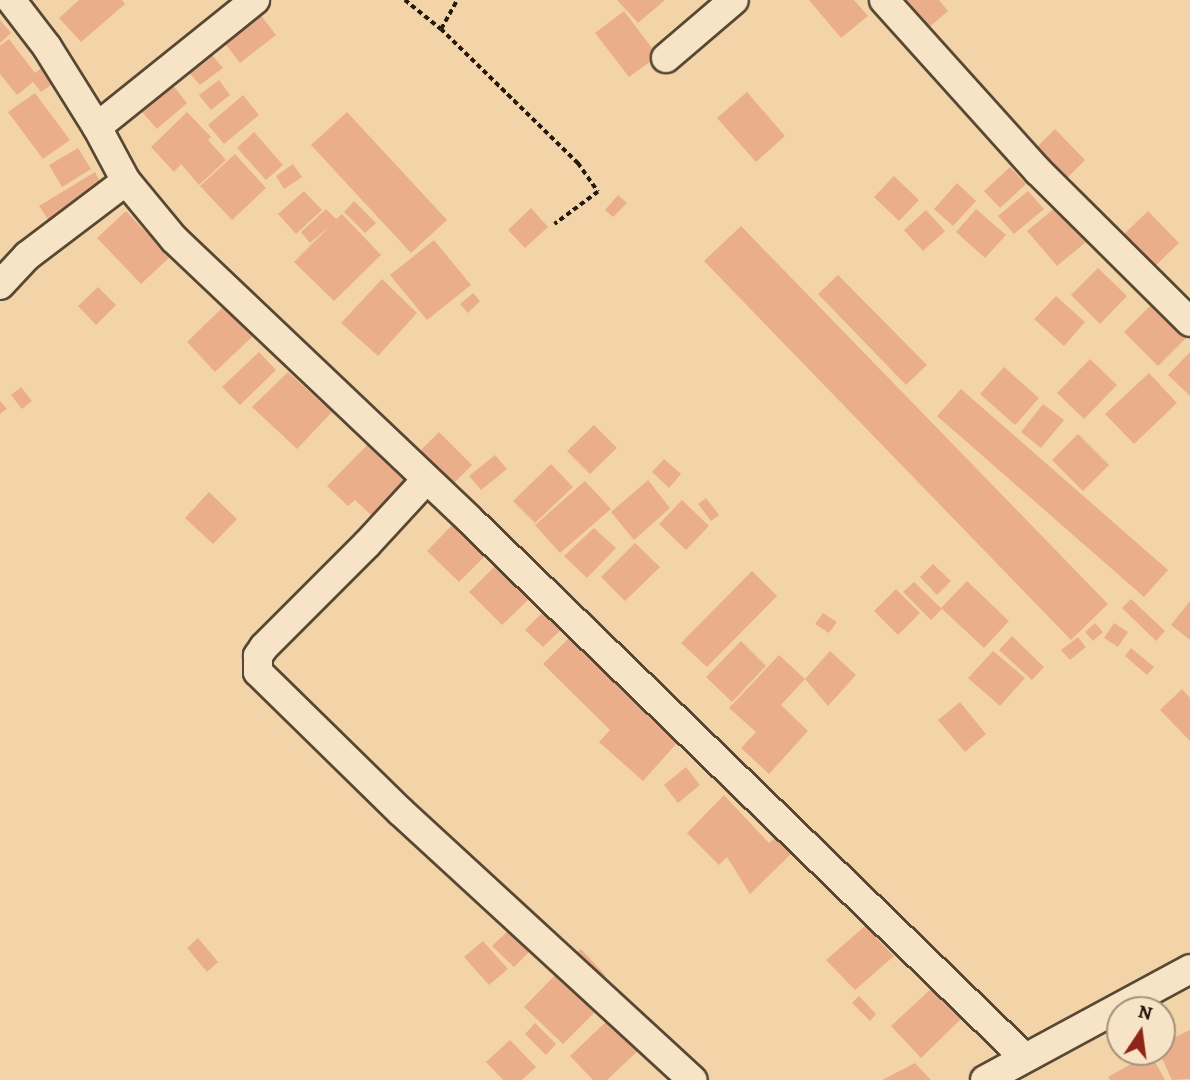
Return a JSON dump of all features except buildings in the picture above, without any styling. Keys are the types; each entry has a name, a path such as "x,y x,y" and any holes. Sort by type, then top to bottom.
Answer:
{"street":[{"path":"10,0 47,47 97,127 126,181 174,239 1024,1057"},
{"path":"97,127 255,0"},
{"path":"666,58 734,0"},
{"path":"884,0 1038,170 1190,323"},
{"path":"0,285 27,256 126,181"},
{"path":"426,480 367,544 264,647 258,656 258,672 401,812 692,1080"},
{"path":"985,1080 1190,969"}],"path":[{"path":"405,0 441,29 578,163 598,192 555,224"},
{"path":"441,29 457,0"}]}
